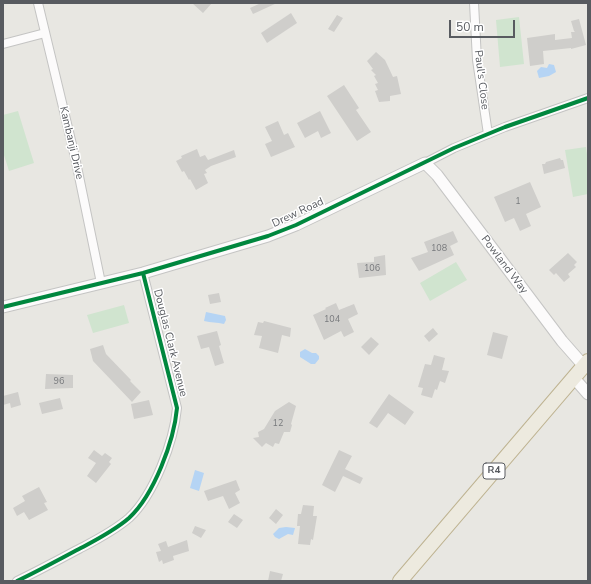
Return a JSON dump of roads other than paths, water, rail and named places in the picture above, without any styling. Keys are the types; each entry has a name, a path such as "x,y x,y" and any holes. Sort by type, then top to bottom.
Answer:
{"highway":[{"name":"R4","path":"400,581 586,364"}],"street":[{"name":"Kambanji Drive","path":"38,3 75,157 101,283"},
{"name":"Paul's Close","path":"474,3 478,60 488,134"},
{"path":"3,44 45,33"},
{"name":"Drew Road","path":"3,307 143,273 268,236 296,225 488,134 588,98"},
{"name":"Powland Way","path":"425,163 437,175 562,341 586,364"},
{"name":"Douglas Clark Avenue","path":"17,581 120,526 130,517 146,497 158,472 172,435 177,408 143,273"},
{"path":"574,378 588,394"}],"water":[{"path":"549,64 554,65 556,72 549,76 539,78 537,71 541,67 547,68"},
{"path":"206,312 225,316 226,320 224,324 204,321"},
{"path":"305,349 312,353 316,353 319,356 319,359 315,364 311,364 300,357 300,352"},
{"path":"195,470 204,473 199,491 190,488"},
{"path":"279,528 295,528 293,535 288,534 279,539 275,537 273,534"}]}
